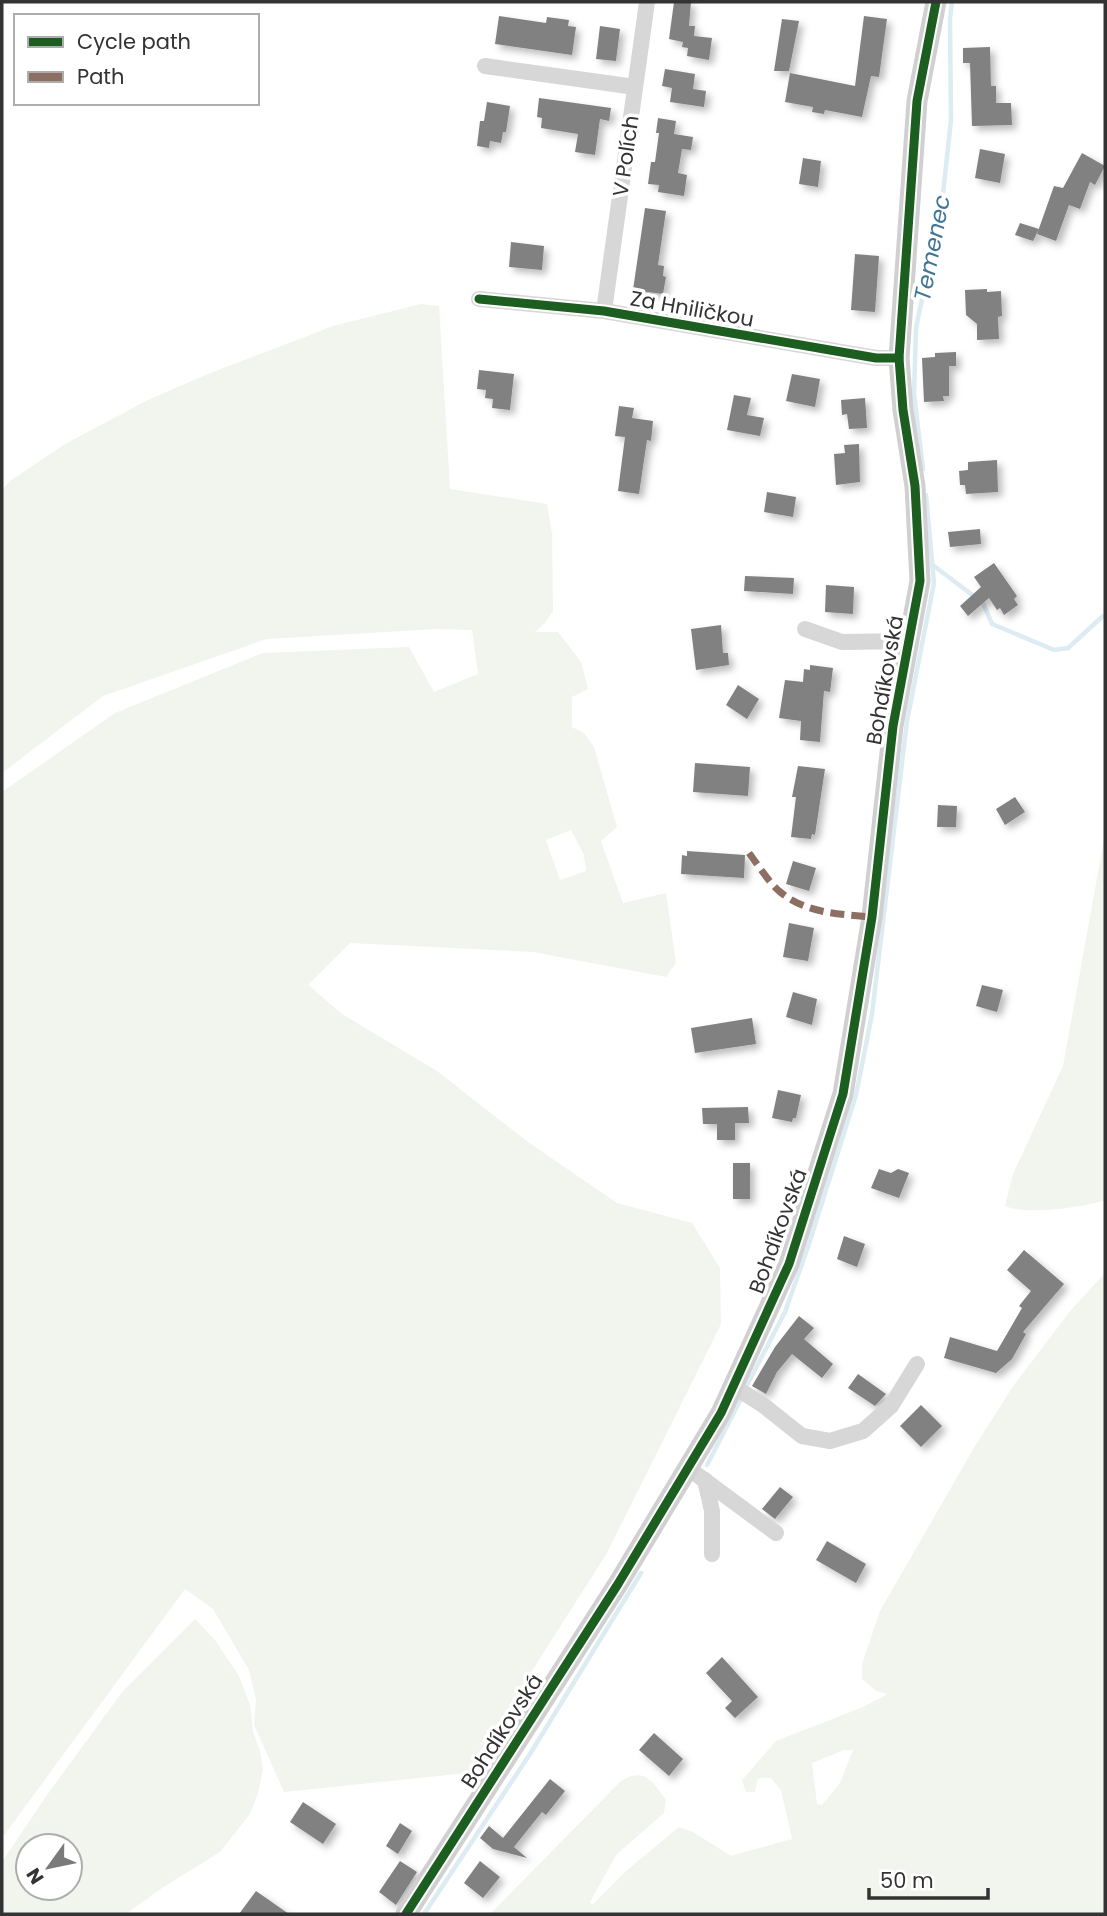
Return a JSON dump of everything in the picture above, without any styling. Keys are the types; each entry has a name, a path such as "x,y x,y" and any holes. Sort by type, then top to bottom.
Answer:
{"street":[{"name":"V Polích","path":"604,311 647,2"},
{"name":"Bohdíkovská","path":"406,1914 618,1584 697,1474 721,1413 741,1390 789,1264 843,1094 872,917 893,726 920,581 915,486 903,410 899,358 917,102 936,2"},
{"path":"485,66 635,87"},
{"name":"Za Hniličkou","path":"479,299 604,311 863,356 899,358"},
{"name":"Bohdíkovská","path":"805,629 842,642 909,641"},
{"path":"741,1390 802,1436 830,1441 863,1431 891,1406 916,1364"},
{"path":"697,1474 776,1533"},
{"path":"697,1474 712,1511 712,1554"}],"shaded area":[{"path":"421,304 439,306 450,489 547,504 552,534 553,611 535,632 558,632 581,662 588,689 572,697 572,727 584,733 594,747 617,827 601,841 623,903 666,893 676,963 666,977 533,952 350,943 308,985 342,1014 437,1071 528,1142 617,1203 692,1223 720,1268 721,1324 607,1553 467,1773 284,1792 254,1725 256,1699 249,1670 213,1609 185,1589 2,1838 2,792 115,713 263,653 409,647 434,692 478,674 472,630 436,629 267,639 103,696 2,773 2,490 10,481 65,444 148,400 333,326","holes":["571,830 584,855 586,871 560,880 546,840"]},
{"path":"1105,834 1105,1200 1054,1209 1014,1209 1005,1206 1013,1174 1063,1066"},
{"path":"1105,1273 1105,1914 490,1914 621,1781 636,1775 652,1782 666,1800 664,1813 616,1855 590,1902 592,1905 626,1871 679,1827 693,1832 731,1856 792,1839 781,1790 771,1778 758,1778 755,1792 746,1792 742,1780 776,1741 863,1707 888,1694 876,1691 862,1679 862,1664 880,1611 975,1446 1014,1385 1071,1310","holes":["844,1750 853,1750 840,1783 822,1805 817,1804 812,1763"]},
{"path":"195,1619 215,1640 239,1676 250,1705 253,1732 263,1769 250,1814 220,1852 126,1914 2,1914 2,1862 14,1844 14,1902 84,1902 84,1832 22,1832 123,1691"}],"building":[{"path":"674,2 691,2 689,26 695,26 694,36 712,38 709,60 687,56 688,48 682,47 683,42 669,39"},
{"path":"499,16 546,23 547,17 569,20 568,26 576,27 572,55 495,44"},
{"path":"864,16 887,19 879,77 871,76 862,117 825,110 824,114 812,112 813,107 785,102 790,73 855,86"},
{"path":"782,19 799,21 789,71 774,71"},
{"path":"600,26 620,29 616,61 596,59"},
{"path":"990,47 991,86 996,86 996,103 1011,103 1012,125 972,126 970,63 963,63 963,48"},
{"path":"665,69 695,74 693,89 706,91 704,107 670,102 672,88 662,86"},
{"path":"539,98 611,108 609,121 600,119 595,155 575,152 578,134 541,128 542,118 537,117"},
{"path":"487,102 510,106 506,132 503,132 501,143 490,141 489,148 477,146 480,121 484,121"},
{"path":"658,118 676,121 674,134 693,137 691,150 682,149 678,173 687,175 684,196 658,192 659,185 648,184 651,162 655,162"},
{"path":"980,149 1005,154 1000,183 975,178"},
{"path":"1082,153 1105,166 1095,185 1090,182 1080,209 1069,205 1056,241 1037,234 1054,186 1063,188"},
{"path":"803,158 821,161 818,187 799,184"},
{"path":"645,208 666,211 658,265 664,266 663,276 666,277 663,294 633,290"},
{"path":"1020,223 1039,229 1033,241 1015,235"},
{"path":"511,242 544,246 542,270 509,267"},
{"path":"855,254 879,256 875,312 851,310"},
{"path":"987,289 987,292 1001,291 999,339 977,340 977,324 966,315 965,290"},
{"path":"956,352 956,366 949,366 949,396 943,396 944,401 924,402 922,358 935,357 935,353"},
{"path":"479,370 514,374 510,410 492,408 493,399 485,398 486,390 477,389"},
{"path":"792,374 820,379 815,407 786,401"},
{"path":"734,395 751,398 747,415 764,418 760,436 727,430"},
{"path":"865,398 867,428 849,429 847,414 842,415 841,400"},
{"path":"619,406 634,408 632,418 653,421 651,441 647,440 639,494 618,491 625,437 615,436"},
{"path":"859,444 860,482 836,485 834,454 845,453 844,445"},
{"path":"997,460 998,492 966,494 965,485 960,485 959,471 968,470 968,462"},
{"path":"767,492 796,497 793,517 764,512"},
{"path":"980,529 981,544 950,547 948,532"},
{"path":"994,563 1017,596 1014,599 1018,605 1004,615 989,598 968,616 960,606 981,587 974,577"},
{"path":"745,576 794,578 793,594 744,591"},
{"path":"826,585 854,587 853,614 825,612"},
{"path":"721,625 723,653 728,653 729,665 696,670 691,629"},
{"path":"810,665 833,668 830,692 824,691 820,742 800,740 801,721 779,718 785,680 803,682 804,669 810,670"},
{"path":"738,685 759,699 747,719 726,705"},
{"path":"695,763 750,767 748,796 693,792"},
{"path":"798,766 825,769 815,835 812,834 811,839 791,837 796,797 792,797"},
{"path":"1015,797 1025,812 1005,825 996,809"},
{"path":"938,805 957,806 956,827 937,827"},
{"path":"687,851 745,855 744,878 681,874 682,855 687,856"},
{"path":"793,861 816,868 809,891 786,884"},
{"path":"789,923 814,928 808,961 783,957"},
{"path":"982,985 1003,990 997,1012 976,1006"},
{"path":"793,992 817,999 812,1025 786,1017"},
{"path":"752,1018 756,1044 695,1053 691,1028"},
{"path":"778,1090 801,1095 796,1118 793,1118 792,1122 772,1118"},
{"path":"748,1107 749,1123 735,1123 735,1140 717,1140 717,1124 703,1124 702,1108"},
{"path":"733,1163 750,1163 750,1199 733,1199"},
{"path":"879,1169 891,1173 898,1169 909,1173 899,1198 871,1188"},
{"path":"844,1236 865,1244 857,1267 837,1259"},
{"path":"1024,1250 1064,1284 1023,1332 1026,1334 1012,1359 996,1373 944,1358 950,1337 997,1351 1022,1308 1019,1306 1031,1291 1007,1270"},
{"path":"799,1316 814,1328 804,1339 833,1364 822,1378 792,1354 777,1372 766,1394 752,1386 775,1347"},
{"path":"858,1374 886,1394 875,1406 848,1388"},
{"path":"921,1405 942,1426 921,1447 900,1426"},
{"path":"780,1487 793,1497 775,1519 762,1509"},
{"path":"827,1541 866,1564 856,1583 816,1560"},
{"path":"722,1657 758,1697 735,1718 725,1708 732,1701 706,1673"},
{"path":"654,1733 683,1759 669,1776 639,1750"},
{"path":"550,1779 565,1791 546,1815 542,1812 514,1847 527,1858 493,1849 480,1838 489,1826 503,1838"},
{"path":"303,1802 336,1824 323,1844 290,1822"},
{"path":"400,1823 412,1831 398,1854 386,1846"},
{"path":"400,1861 417,1872 396,1905 379,1892"},
{"path":"480,1861 500,1877 483,1898 464,1883"},
{"path":"256,1891 289,1914 239,1914"}],"waterway":[{"name":"Temenec","path":"923,469 914,394 916,328 942,203 951,120 952,2"},
{"name":"Temenec","path":"745,1389 785,1312 856,1095 872,1014 907,721 934,583 926,495"},
{"path":"934,566 983,603 992,624 1054,650 1068,648 1105,616"},
{"name":"Temenec","path":"707,1465 742,1397"},
{"name":"Temenec","path":"424,1914 530,1754 641,1573"}],"marked path":[{"path":"749,853 767,878 789,899 824,912 872,917"}],"cycle path":[{"path":"406,1914 618,1584 721,1413 789,1264 843,1094 872,917 893,726 920,581 915,486 903,410 899,358 917,101 936,2"},
{"path":"479,299 604,311 876,358 899,358"}]}
